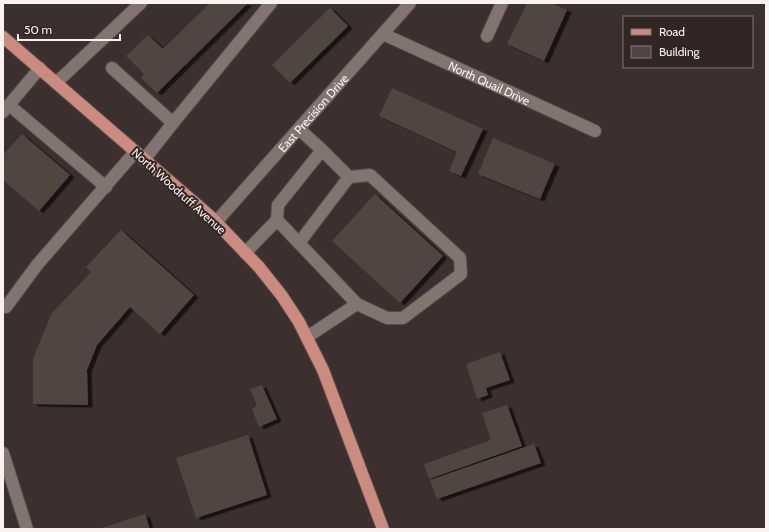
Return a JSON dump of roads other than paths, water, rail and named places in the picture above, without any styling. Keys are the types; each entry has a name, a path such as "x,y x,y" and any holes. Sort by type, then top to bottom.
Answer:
{"main road":[{"name":"North Woodruff Avenue","path":"4,40 40,68 56,84 216,222 282,296 307,337 323,370 383,529"}],"street":[{"path":"4,310 37,265 106,187 173,123 271,3"},
{"name":"East Precision Drive","path":"216,222 410,3"},
{"path":"487,36 502,3"},
{"path":"56,84 135,6"},
{"name":"North Quail Drive","path":"383,34 595,131"},
{"path":"40,68 6,108 106,187"},
{"path":"112,68 173,123"},
{"path":"299,129 349,177"},
{"path":"299,243 349,177 370,175 460,258 461,274 403,318 387,318 357,304 299,243 278,220 278,205 322,150"},
{"path":"245,254 278,220"},
{"path":"307,337 357,304"},
{"path":"3,453 27,529"}]}
